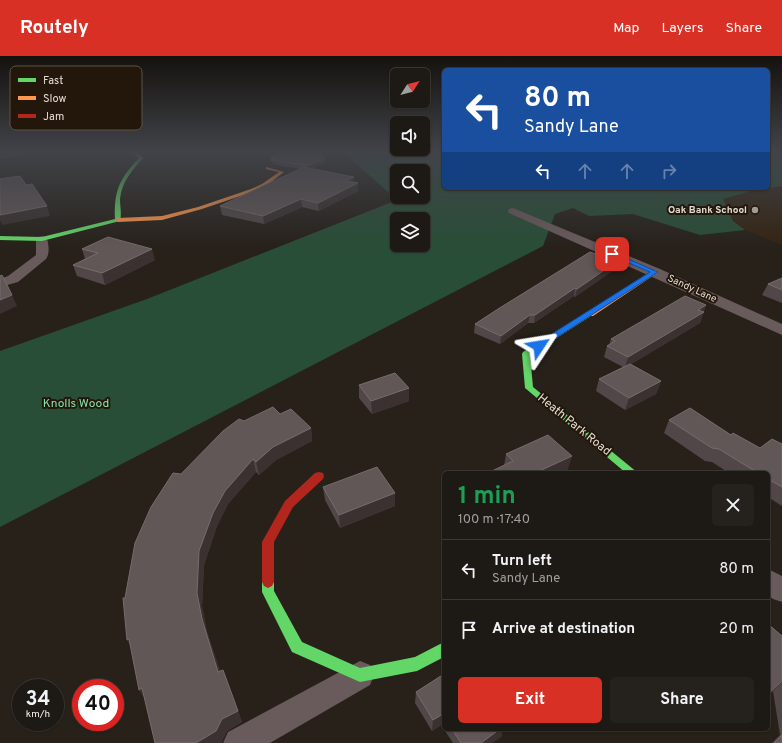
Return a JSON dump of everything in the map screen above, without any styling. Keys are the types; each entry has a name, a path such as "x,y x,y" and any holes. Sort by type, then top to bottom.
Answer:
{"street":[{"path":"118,220 116,197 120,183"},
{"path":"0,238 42,239 118,220 162,218 200,208 253,190 267,183"},
{"name":"Sandy Lane","path":"513,211 655,272 782,330"},
{"path":"0,283 13,279 42,256 42,239"},
{"name":"Heath Park Road","path":"631,471 529,388 526,354 655,272"},
{"path":"319,476 289,504 268,542 268,592 297,647 360,675"},
{"path":"770,582 782,592"},
{"path":"239,743 360,675 417,664 442,650"}],"shaded area":[{"name":"Oak Bank School","path":"782,186 782,245 745,230 733,221 723,199 755,190 770,190 770,188"}],"green space":[{"name":"Knolls Wood","path":"378,183 390,183 390,194"},
{"name":"Knolls Wood","path":"430,183 442,183 442,190 755,190 723,199 733,221 745,230 700,235 633,214 589,216 573,208 555,214 543,246 0,527 0,351 147,299 390,203 390,204 430,204"},
{"name":"Knolls Wood","path":"770,183 782,183 782,186 770,188"}],"building":[{"path":"0,183 32,184 47,206 0,215"},
{"path":"269,183 358,183 318,203 301,199 263,216 220,206"},
{"path":"108,237 152,249 102,273 73,265 98,253 82,249"},
{"path":"607,251 623,257 577,289 575,288 535,315 530,315 501,336 475,324 590,252 596,254"},
{"path":"2,275 12,295 0,300 0,276"},
{"path":"782,278 782,290 768,284"},
{"path":"685,296 706,305 698,310 704,312 628,357 607,346 615,341 611,339"},
{"path":"630,364 661,381 629,398 599,379"},
{"path":"395,373 409,388 371,401 359,385"},
{"path":"273,407 280,414 291,409 311,428 273,447 256,462 253,459 225,491 213,513 199,551 197,593 202,619 218,672 223,670 238,711 222,719 216,731 196,743 155,743 142,688 139,690 129,639 127,640 123,598 125,598 135,543 151,507 173,473 181,474 223,431 239,419 244,421"},
{"path":"690,408 731,435 733,433 760,448 772,439 782,444 782,487 770,480 770,471 755,471 719,449 712,448 669,420"},
{"path":"548,435 572,456 539,471 492,471 513,461 506,454"},
{"path":"377,467 395,493 339,515 323,487"},
{"path":"770,626 782,636 782,681 770,692"},
{"path":"442,675 442,715 433,720 416,692"},
{"path":"453,731 497,731 481,743 461,743"},
{"path":"782,735 782,743 774,743"}],"traffic: fast":[{"path":"0,238 42,239 118,220 118,200 122,183"},
{"path":"590,314 526,354 529,388 631,471"},
{"path":"268,582 268,592 297,647 360,675 417,664 442,650"}],"traffic: slow":[{"path":"118,220 162,218 200,208 253,190 267,183"},
{"path":"590,314 655,272"}],"traffic: jam":[{"path":"268,582 268,542 289,504 319,476"}],"place":[{"name":"Oak Bank School","path":"755,210"}],"route":[{"path":"539,346 655,272 612,254"}]}
